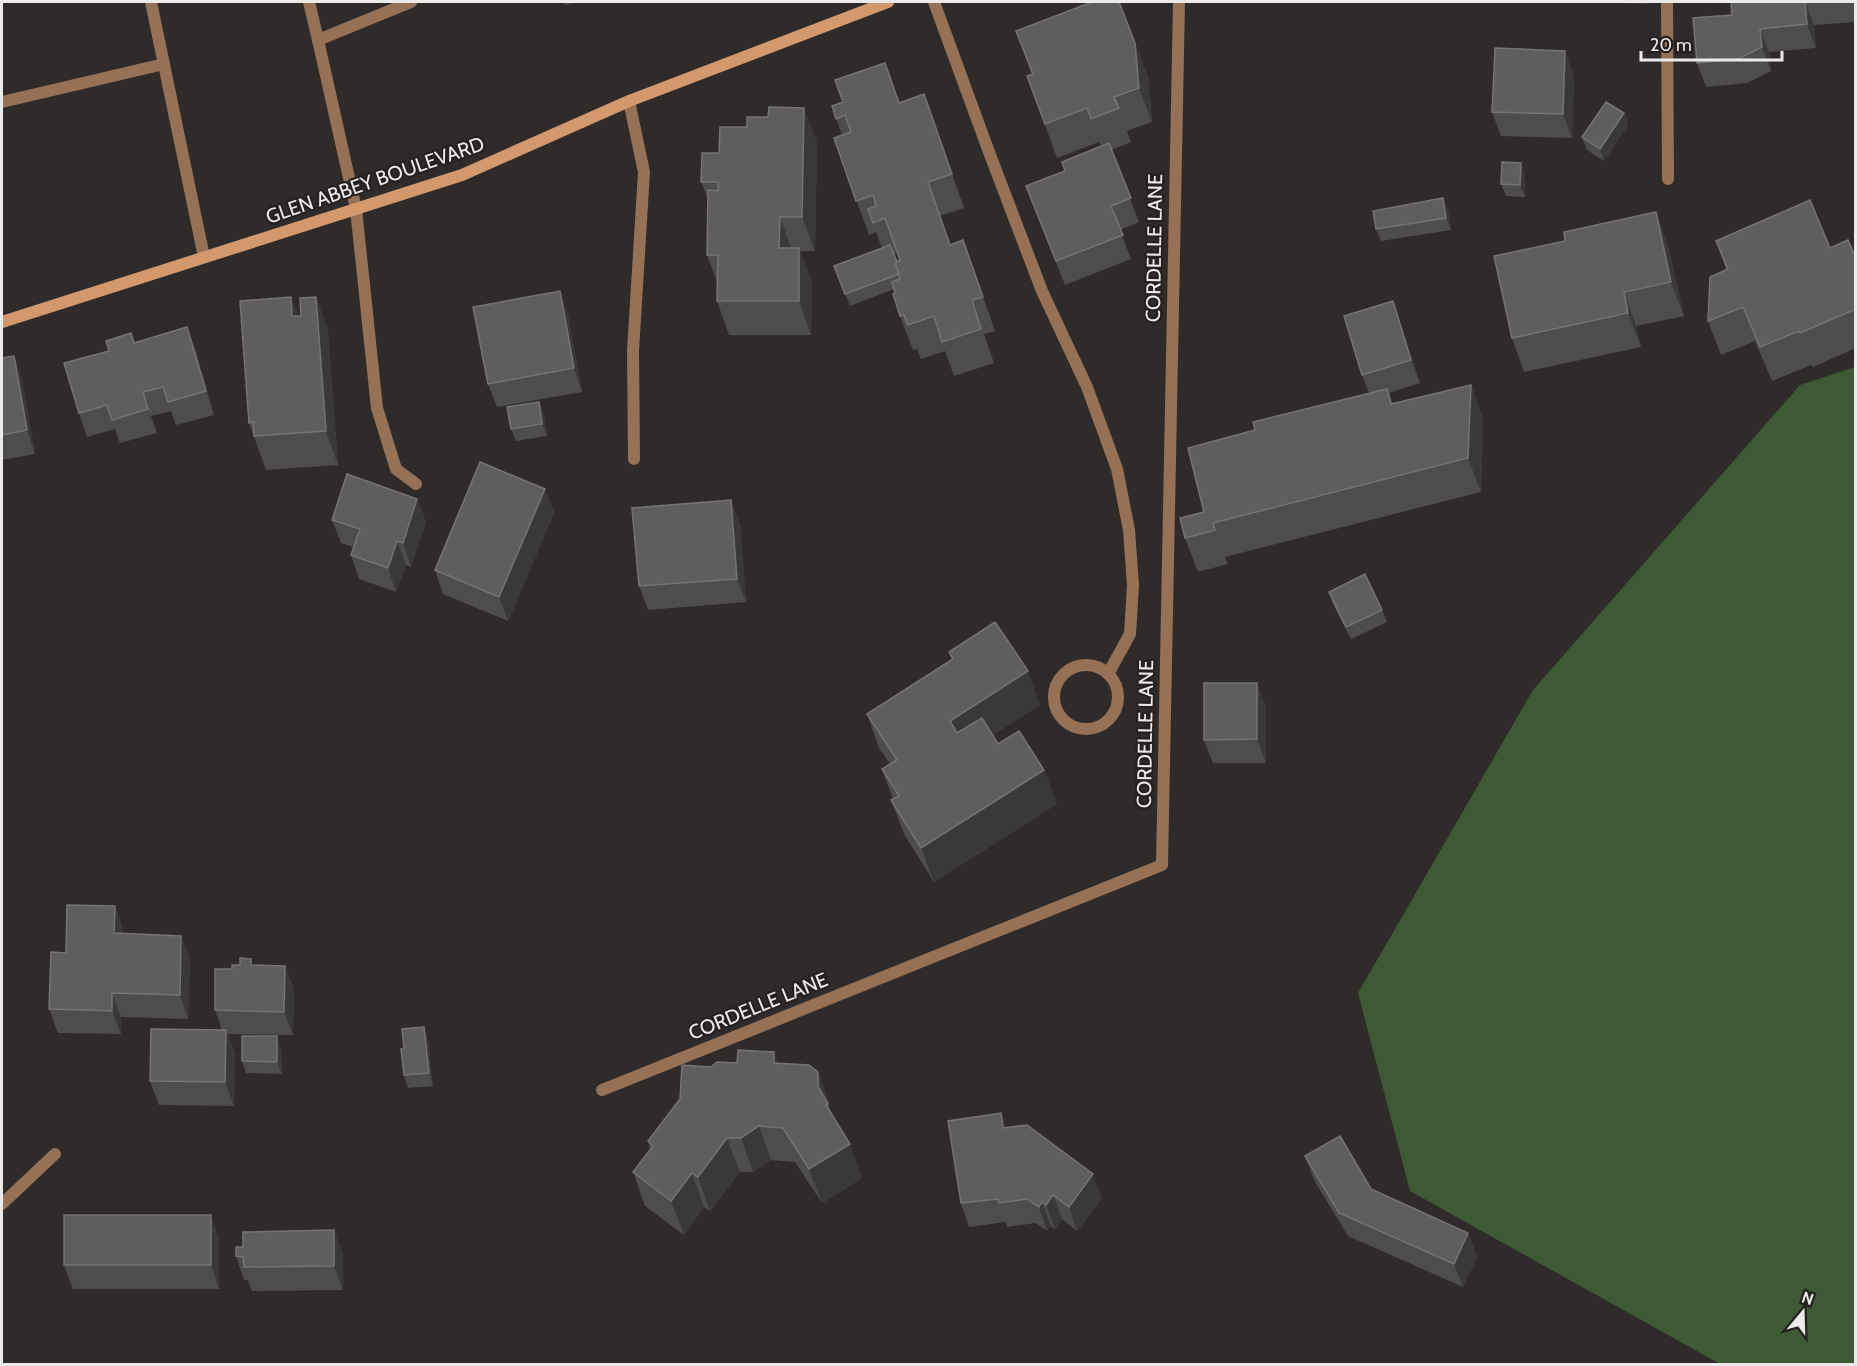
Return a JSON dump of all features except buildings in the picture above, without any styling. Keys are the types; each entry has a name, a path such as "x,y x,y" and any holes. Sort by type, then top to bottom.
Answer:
{"street":[{"path":"152,2 204,257"},
{"path":"309,2 356,209 377,408 396,469 416,484"},
{"path":"318,40 411,2"},
{"name":"GLEN ABBEY BOULEVARD","path":"2,322 462,175 629,101 888,2"},
{"path":"934,2 988,152 1038,280 1087,387 1117,469 1129,530 1132,585 1130,634 1108,674"},
{"name":"CORDELLE LANE","path":"602,1090 1162,865 1179,2"},
{"path":"1667,2 1668,179"},
{"path":"2,102 164,64"},
{"path":"629,101 644,172 633,351 634,459"},
{"path":"1090,665 1108,674 1115,683 1118,705 1106,723 1085,729 1065,722 1054,705 1054,694 1062,675 1070,669 1090,665"},
{"path":"2,1204 55,1154"}],"green space":[{"path":"1855,367 1855,1364 1720,1364 1410,1191 1358,993 1533,690 1800,385"}]}
